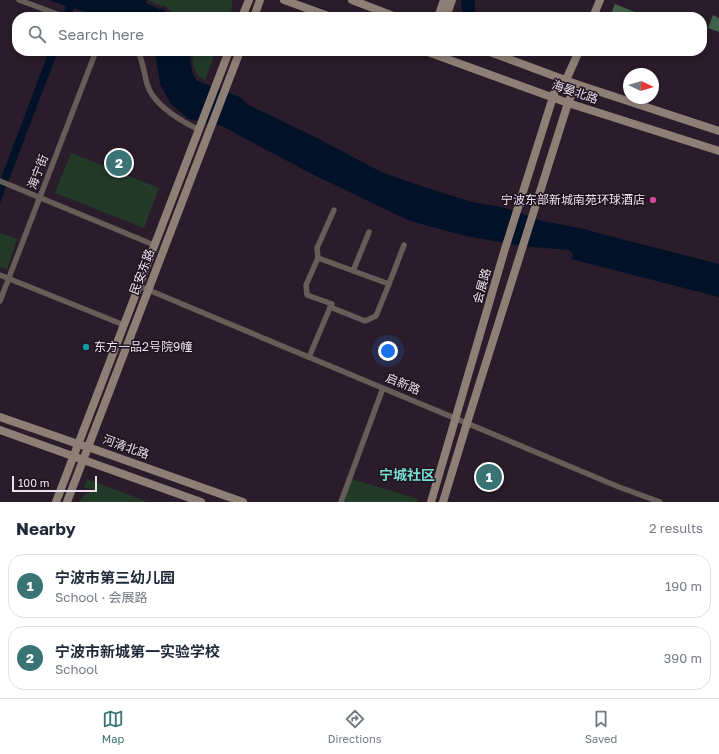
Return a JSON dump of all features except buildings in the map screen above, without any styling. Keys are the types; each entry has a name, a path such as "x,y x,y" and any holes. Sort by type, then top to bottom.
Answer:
{"main road":[{"path":"244,12 249,0"},
{"path":"256,12 260,0"},
{"path":"284,0 317,12"},
{"path":"352,0 383,12"},
{"path":"440,12 444,0"},
{"path":"448,12 452,0"},
{"path":"595,12 600,0"},
{"name":"民安东路","path":"56,502 227,56"},
{"name":"民安东路","path":"67,502 238,56"},
{"name":"海晏北路","path":"439,56 568,103 719,151"},
{"name":"海晏北路","path":"500,56 576,84 719,131"},
{"name":"会展路","path":"431,502 504,252 553,97 575,56"},
{"path":"443,502 568,103 576,84"},
{"name":"河清北路","path":"0,417 243,502"},
{"path":"0,430 202,502"}],"street":[{"path":"19,0 51,12"},
{"name":"海宁街","path":"0,301 94,56"},
{"path":"140,56 147,85 150,91 174,116 199,130"},
{"path":"0,181 154,245"},
{"path":"309,357 332,304 307,295 306,286 318,258 317,248 334,210"},
{"path":"353,271 369,232"},
{"path":"330,307 365,320 376,316 404,245"},
{"path":"318,258 389,284"},
{"path":"0,275 124,325"},
{"name":"启新路","path":"139,286 619,487 660,502"},
{"path":"340,502 382,388"}],"green space":[{"path":"148,0 232,0 230,12 172,12 164,5 163,7"},
{"path":"615,4 635,12 612,12"},
{"path":"713,15 719,18 719,32 708,28"},
{"path":"193,56 214,56 205,80 198,74"},
{"path":"71,153 159,188 144,228 55,193"},
{"path":"0,233 17,239 7,269 0,267"},
{"path":"87,479 148,502 79,502 85,495 93,490 84,487"},
{"path":"352,479 418,499 417,502 344,502"}],"water":[{"path":"49,0 147,0 146,3 161,10 162,8 166,12 85,12 74,8 72,12 64,12 66,6"},
{"path":"461,0 475,0 476,12 463,12"},
{"path":"47,56 56,56 0,203 0,181"},
{"path":"156,56 190,56 192,72 196,80 242,98 247,104 319,139 381,172 472,202 502,207 542,221 580,228 719,264 719,297 571,259 573,254 569,250 522,246 466,236 410,221 310,173 220,125 189,119 171,104 160,84"}],"place":[{"name":"宁波市新城第一实验学校","path":"119,163"},
{"name":"宁波东部新城南苑环球酒店","path":"653,200"},
{"name":"东方一品2号院9幢","path":"86,347"},
{"name":"宁波市第三幼儿园","path":"489,477"}],"district":[{"name":"宁城社区","path":"407,475"}]}
